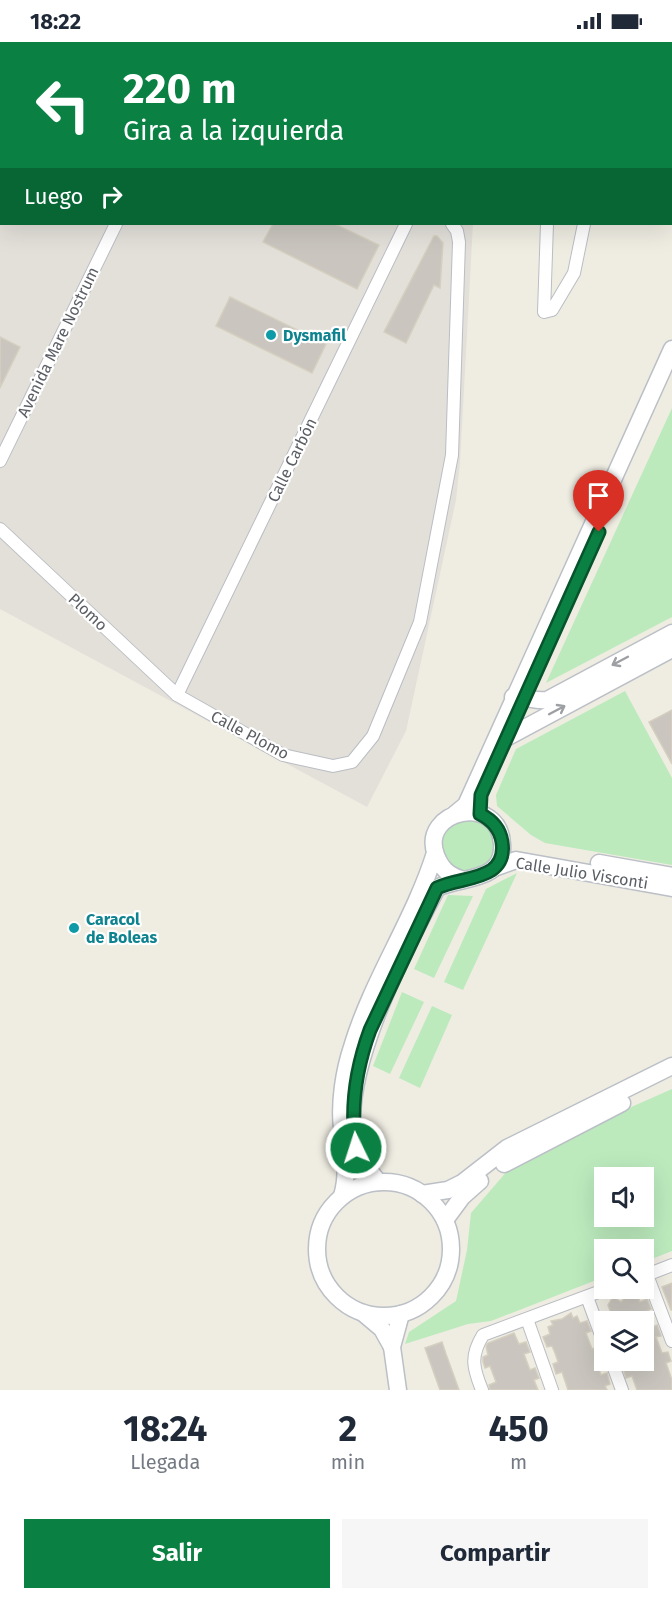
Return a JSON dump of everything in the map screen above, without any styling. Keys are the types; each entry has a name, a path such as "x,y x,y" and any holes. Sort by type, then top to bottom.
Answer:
{"street":[{"name":"Avenida Mare Nostrum","path":"0,461 116,225"},
{"name":"Calle Carbón","path":"177,695 406,225"},
{"name":"Calle Plomo","path":"177,695 273,750 293,758 333,766 352,762 360,755 373,736 417,633 446,497 452,455 459,242 457,231 453,225"},
{"path":"546,225 544,312 552,310 574,273 584,225"},
{"path":"480,814 481,795 506,738 520,696 672,348"},
{"path":"342,1196 347,1166 341,1126 342,1095 351,1048 425,882 435,853 434,842 439,827 466,805 520,696 672,373"},
{"name":"Plomo","path":"0,529 177,695"},
{"path":"520,696 533,700 548,700 672,633"},
{"path":"506,738 672,649"},
{"path":"378,1182 356,1148 353,1130 354,1102 363,1051 437,888 461,879 483,877 494,868 501,856 502,841 497,828 480,814 455,814"},
{"name":"Calle Julio Visconti","path":"502,841 525,850 672,876"},
{"path":"435,853 446,872 461,879"},
{"name":"Calle Julio Visconti","path":"494,868 516,860 672,888"},
{"path":"423,1194 448,1190 462,1183 507,1148 531,1134 672,1066"},
{"path":"445,1220 462,1197 516,1156 672,1078"},
{"path":"363,1313 401,1314 424,1304 434,1295 448,1272 452,1246 445,1220 423,1194 401,1184 378,1182 365,1184 342,1196 325,1216 317,1240 319,1266 323,1278 339,1299 363,1313 382,1329 392,1347 398,1390"},
{"path":"654,1272 672,1265"},
{"path":"482,1390 473,1368 477,1345 483,1335 594,1294"},
{"path":"587,1297 594,1316"},
{"path":"654,1297 672,1341"},
{"path":"392,1347 401,1314"},
{"path":"527,1319 552,1390"},
{"path":"615,1371 622,1390"}],"shaded area":[{"path":"0,225 473,225 456,500 406,731 367,807 0,609"}],"green space":[{"path":"672,408 672,617 546,683"},
{"path":"625,691 672,778 672,865 545,843 531,835 497,806 496,795 516,749"},
{"path":"463,820 473,820 487,827 494,846 487,865 473,872 463,872 453,868 446,861 442,851 442,841 446,831 453,824"},
{"path":"517,873 463,990 444,982 486,889"},
{"path":"448,895 473,896 434,978 414,969"},
{"path":"402,992 424,1002 390,1074 373,1066"},
{"path":"432,1006 452,1015 420,1088 399,1078"},
{"path":"672,1089 672,1251 654,1258 654,1239 594,1239 594,1281 491,1321 468,1324 405,1344 409,1332 456,1301 467,1250 471,1213 508,1170 620,1112"}],"building":[{"path":"272,225 337,225 379,245 357,289 263,242"},
{"path":"434,236 437,236 443,243 440,288 434,285 406,343 384,332"},
{"name":"Dysmafil","path":"230,297 326,344 312,373 216,326"},
{"path":"0,337 20,347 0,388"},
{"path":"672,710 672,764 649,722"},
{"path":"672,1283 672,1310 671,1310 662,1287"},
{"path":"612,1299 621,1302 624,1299 639,1299 640,1302 647,1299 651,1309 647,1311 610,1311 608,1305"},
{"path":"571,1313 573,1318 577,1316 580,1323 587,1321 591,1331 586,1333 592,1349 594,1348 594,1371 600,1371 601,1375 607,1373 610,1384 605,1386 607,1390 568,1390 562,1372 556,1374 553,1364 558,1362 555,1353 552,1346 547,1347 543,1337 550,1334 548,1327 553,1325 551,1321 562,1319"},
{"path":"657,1325 661,1336 656,1337 662,1353 668,1352 671,1361 666,1363 672,1380 672,1390 637,1390 632,1376 626,1378 624,1371 654,1371 654,1326"},
{"path":"514,1333 519,1344 526,1342 530,1352 524,1354 530,1370 535,1368 539,1378 534,1380 538,1390 490,1390 489,1385 496,1382 490,1366 485,1368 483,1362 483,1357 488,1355 486,1346 488,1343"},
{"path":"442,1342 459,1390 440,1390 425,1348"}],"place":[{"name":"Dysmafil","path":"271,335"},
{"name":"Caracol de Boleas","path":"74,928"}],"route":[{"path":"356,1148 353,1130 354,1102 357,1077 370,1030 437,888 461,879 483,877 494,868 501,856 500,834 492,822 480,814 481,795 599,532"}]}
